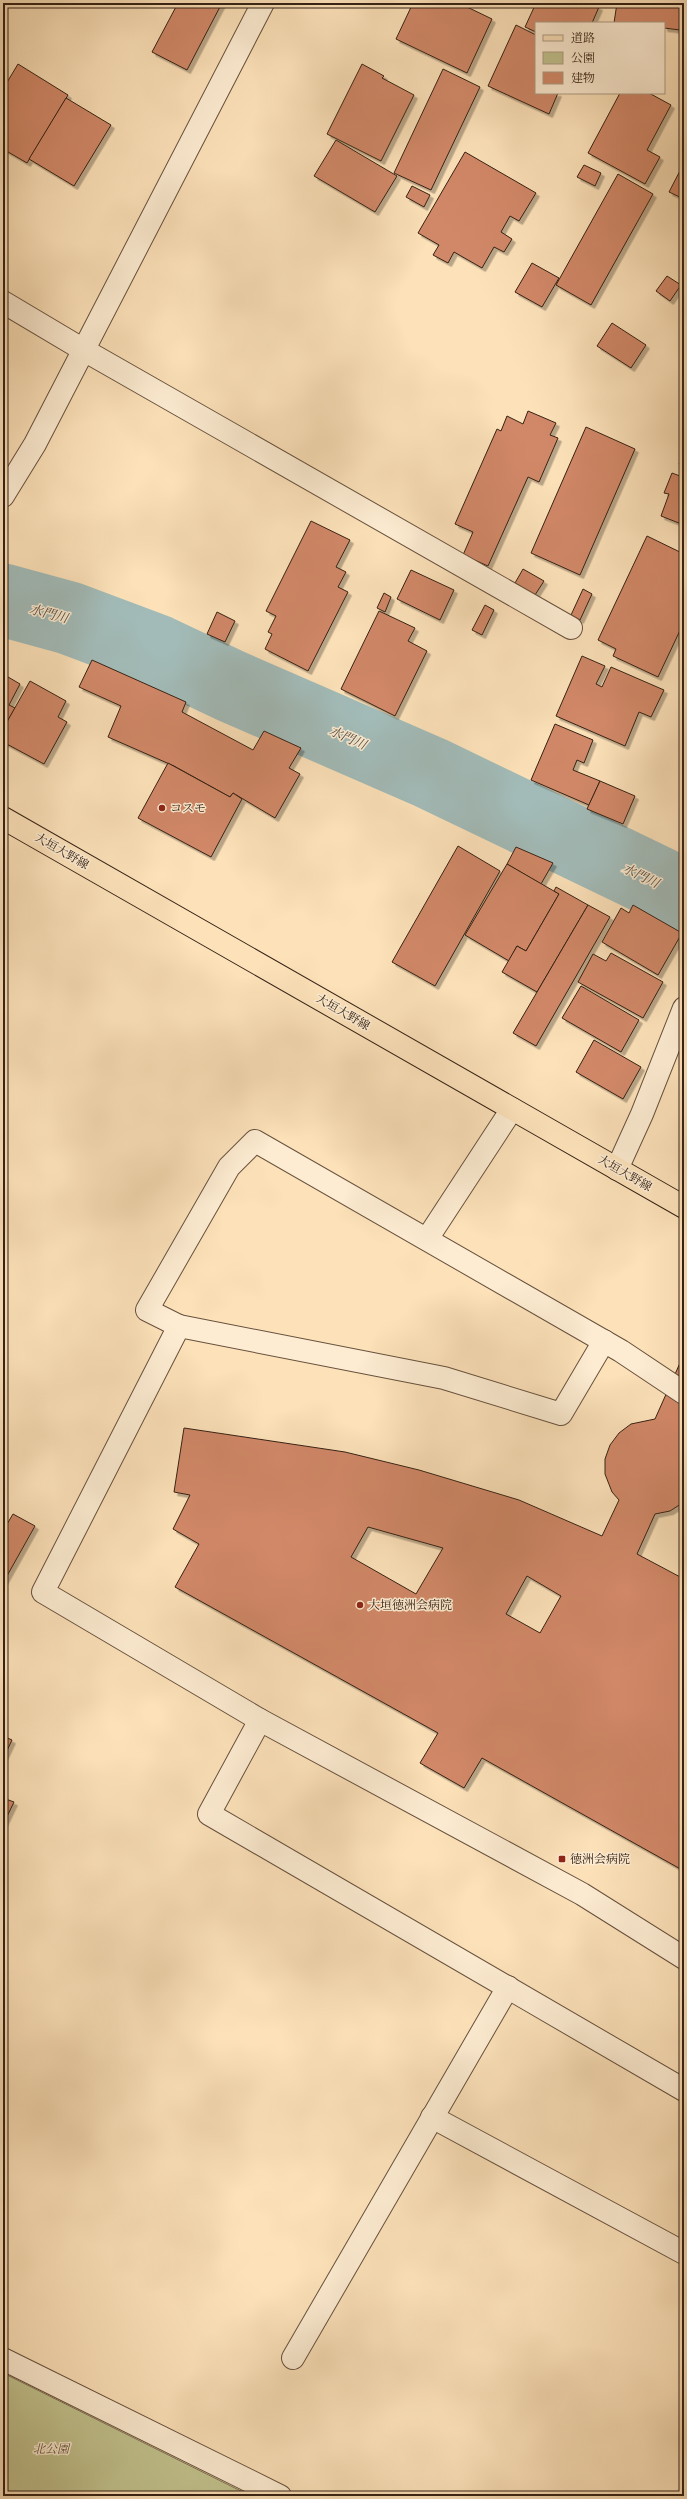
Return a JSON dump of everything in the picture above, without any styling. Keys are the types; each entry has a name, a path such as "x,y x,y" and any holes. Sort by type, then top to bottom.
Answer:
{"main road":[{"name":"大垣大野線","path":"3,818 684,1207"}],"street":[{"path":"3,496 35,444 82,349 263,3"},
{"path":"3,302 82,349 571,628"},
{"path":"617,1169 642,1114 684,1008"},
{"path":"427,1240 512,1109"},
{"path":"604,1341 561,1414 444,1378 179,1326 147,1310 228,1167 255,1141 604,1341 684,1393"},
{"path":"179,1326 43,1592 260,1720 582,1894 684,1958"},
{"path":"260,1720 208,1814 684,2090"},
{"path":"293,2358 508,1987"},
{"path":"432,2117 684,2253"},
{"path":"3,2359 280,2496"}],"green space":[{"name":"北公園","path":"3,2373 251,2496 3,2496"}],"building":[{"path":"178,3 222,3 187,70 152,52"},
{"path":"413,3 467,3 465,6 492,19 467,73 396,39"},
{"path":"536,3 590,3 599,7 592,22 535,22 535,32 525,27"},
{"path":"617,3 684,3 680,30 665,28 665,22 614,22"},
{"path":"516,25 535,34 535,94 558,94 549,114 488,86"},
{"path":"18,64 68,95 27,163 3,149 3,89"},
{"path":"362,64 384,76 382,78 414,95 381,161 327,134"},
{"path":"443,69 480,87 431,190 394,173"},
{"path":"619,94 651,94 671,105 647,150 660,157 645,184 588,153"},
{"path":"66,98 111,125 74,186 29,159"},
{"path":"336,140 397,176 375,212 314,176"},
{"path":"465,152 536,193 519,221 510,216 501,232 512,239 504,252 494,247 482,268 454,252 448,263 433,255 439,245 418,233"},
{"path":"684,163 684,199 669,192"},
{"path":"584,165 601,173 595,186 577,177"},
{"path":"618,174 653,194 591,305 556,285"},
{"path":"412,186 430,195 424,207 406,197"},
{"path":"532,263 559,278 542,307 515,292"},
{"path":"667,276 681,285 670,301 656,291"},
{"path":"612,323 646,345 631,368 597,346"},
{"path":"528,411 556,423 550,435 558,438 539,482 528,477 488,566 463,555 473,532 455,524 497,429 501,431 507,416 523,424"},
{"path":"586,427 635,449 580,575 531,553"},
{"path":"684,452 684,466 679,464"},
{"path":"684,467 684,525 661,516 669,494 664,493 672,473 680,476"},
{"path":"311,521 350,540 336,567 346,572 338,587 348,592 308,671 265,649 272,634 268,632 276,616 266,611"},
{"path":"647,536 684,554 684,622 658,677 613,656 616,649 598,640"},
{"path":"523,569 544,581 535,595 515,583"},
{"path":"411,570 454,590 440,620 397,599"},
{"path":"583,589 592,594 580,620 571,615"},
{"path":"384,593 391,597 385,612 377,608"},
{"path":"485,605 494,610 482,635 472,630"},
{"path":"379,611 415,628 408,641 427,651 395,716 341,689"},
{"path":"217,612 235,621 225,642 207,634"},
{"path":"582,656 605,666 596,684 602,687 611,667 664,690 651,717 639,712 625,746 556,716"},
{"path":"92,660 186,702 182,712 253,750 264,731 301,748 289,768 300,774 275,818 233,793 230,797 174,766 108,737 121,706 79,687"},
{"path":"3,674 20,684 9,705 15,708 3,729"},
{"path":"30,681 66,701 58,717 67,722 44,764 3,742 3,729"},
{"path":"555,724 593,740 584,763 577,760 573,770 600,781 589,805 531,780"},
{"path":"168,763 230,797 233,793 242,799 211,857 138,818"},
{"path":"600,781 635,796 623,824 587,809"},
{"path":"458,846 500,871 435,986 392,962"},
{"path":"516,847 553,863 541,884 507,864"},
{"path":"507,864 559,894 526,951 517,946 509,961 465,935"},
{"path":"556,887 588,905 537,992 502,972 517,946 526,951 559,894 554,891"},
{"path":"588,905 610,917 536,1046 513,1033"},
{"path":"633,905 682,933 658,975 602,942 621,908 629,913"},
{"path":"611,953 663,982 643,1018 578,982 593,954 606,961"},
{"path":"581,986 639,1020 621,1052 562,1018"},
{"path":"594,1040 641,1067 623,1099 576,1072"},
{"name":"大垣徳洲会病院","path":"684,1354 684,1502 670,1511 655,1514 637,1554 684,1579 684,1871 482,1758 464,1788 420,1763 438,1733 175,1587 199,1544 173,1529 190,1495 174,1492 184,1428 345,1452 419,1470 519,1500 602,1536 619,1500 612,1492 605,1474 605,1459 610,1445 619,1433 631,1424 655,1419","holes":["368,1527 443,1548 416,1594 351,1557","527,1576 561,1596 540,1633 506,1614"]},
{"path":"13,1514 35,1526 3,1583 3,1531"},
{"path":"3,1736 12,1740 3,1759"},
{"path":"3,1798 14,1802 3,1825"}],"waterway":[{"name":"水門川","path":"3,600 69,618 157,651 231,686 431,773 684,895"}],"place":[{"name":"コスモ","path":"162,808"},
{"name":"大垣徳洲会病院","path":"360,1605"},
{"name":"徳洲会病院","path":"562,1859"}]}
